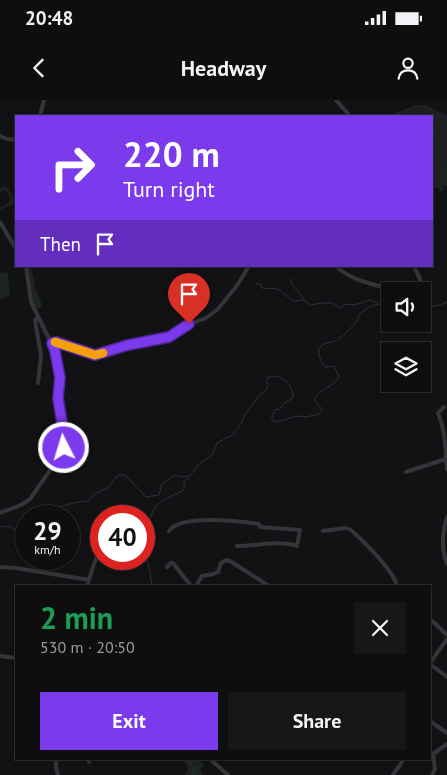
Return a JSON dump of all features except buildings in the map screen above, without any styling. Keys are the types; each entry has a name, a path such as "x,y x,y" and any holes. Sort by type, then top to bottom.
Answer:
{"street":[{"path":"40,115 44,100"},
{"path":"336,100 349,115"},
{"path":"0,136 15,140"},
{"path":"0,222 15,247"},
{"path":"0,513 21,505 30,499 51,470 64,448 65,442 58,398 60,378 55,351 31,302 26,267"},
{"path":"52,343 56,342 95,355 128,345 169,337 189,324 206,318 218,309 238,284 248,267"},
{"path":"337,267 342,273 381,288"},
{"path":"414,267 421,282"},
{"path":"38,318 35,320 41,355 38,383"},
{"path":"444,407 438,413 446,440 447,469"},
{"path":"406,472 446,460"},
{"path":"447,518 443,530 442,547 447,564"},
{"path":"169,531 180,524 228,521 258,524 260,527 300,530 297,546 291,544 259,544 237,546"},
{"path":"323,531 346,528 351,530 386,566 396,585"},
{"path":"197,585 202,576 218,572 222,563 226,560 267,585"},
{"path":"167,567 171,563 173,564 190,585"},
{"path":"0,567 89,580"},
{"path":"87,585 93,570"},
{"path":"431,620 447,634"},
{"path":"431,662 447,639"},
{"path":"0,656 15,658"},
{"path":"431,664 447,677"},
{"path":"431,722 447,732"},
{"path":"432,775 434,768 433,754 447,744"},
{"path":"56,760 58,775"},
{"path":"211,760 228,775"},
{"path":"393,775 403,760"}],"shaded area":[{"path":"416,105 426,105 446,114 447,165 442,171 447,186 433,189 433,115 392,114"},
{"path":"433,128 444,150 433,155"},
{"path":"447,164 447,186 443,186 443,191 440,191 438,186 444,182 441,179 442,176 439,170"},
{"path":"5,186 11,193 14,203 0,210 11,199 6,190 0,192 0,189"},
{"path":"27,267 31,267 35,287 42,305 36,309 32,304"},
{"path":"8,272 10,295 0,299 0,273"},
{"path":"184,760 200,760 205,766 200,769 202,775 185,775 188,768"}],"waterway":[{"path":"291,279 291,283 306,302"},
{"path":"256,283 261,285 262,288 278,289 293,301 303,300 311,305 333,303 341,308 345,304 355,305 369,300 377,304"},
{"path":"431,306 447,302"},
{"path":"152,585 149,566 144,553 149,521 155,507 163,500 184,490 184,482 197,466 213,454 217,443 234,434 244,416 258,397 267,389 268,384 266,382 268,377 282,378 289,385 293,393 293,398 283,404 279,410 276,409 272,420 276,422 297,416 306,417 319,414 322,409 314,400 339,377 334,366 325,367 320,358 320,347 342,337 352,327 362,312 381,304"},
{"path":"69,505 89,501 93,495 109,487 116,477 121,475 125,475 146,497 159,495 162,484 175,475 181,477 188,476"},
{"path":"0,527 9,526 15,529"},
{"path":"189,760 193,767 194,775"}],"slow traffic":[{"path":"55,342 95,355 103,353"}],"route":[{"path":"64,448 65,442 58,398 60,378 52,343 56,342 95,355 128,345 169,337 189,324"}]}
